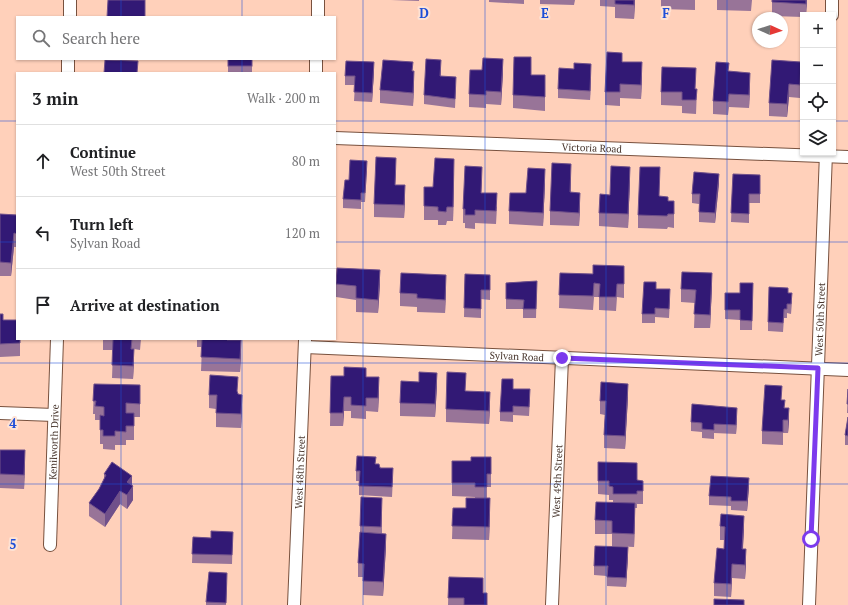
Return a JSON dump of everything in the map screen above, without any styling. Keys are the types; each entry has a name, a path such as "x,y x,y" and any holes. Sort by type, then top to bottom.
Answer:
{"street":[{"path":"70,0 70,16"},
{"path":"318,0 318,16"},
{"path":"832,0 832,12"},
{"path":"68,60 68,72"},
{"path":"316,60 316,72"},
{"name":"Victoria Road","path":"336,138 800,154"},
{"name":"West 50th Street","path":"809,605 826,156"},
{"name":"Victoria Road","path":"836,156 848,157"},
{"name":"Kenilworth Drive","path":"50,545 58,340"},
{"name":"Sylvan Road","path":"305,343 562,358 848,370"},
{"name":"West 48th Street","path":"294,605 305,343"},
{"name":"West 49th Street","path":"552,605 562,358"},
{"path":"0,413 54,415"}],"building":[{"path":"108,0 145,0 145,16 107,16"},
{"path":"615,0 634,0 634,5 615,4"},
{"path":"772,0 806,0 806,4 772,2"},
{"path":"607,52 622,53 622,62 642,62 641,85 620,84 620,92 605,92"},
{"path":"514,57 531,57 531,75 545,75 545,97 513,95"},
{"path":"483,58 503,59 501,92 486,91 486,95 469,94 470,70 482,70"},
{"path":"426,59 441,60 440,76 456,77 455,99 424,95"},
{"path":"105,60 138,61 137,72 104,72"},
{"path":"228,60 252,60 252,66 228,66"},
{"path":"383,60 413,62 413,93 380,90"},
{"path":"772,60 800,62 800,85 789,84 787,104 769,103"},
{"path":"346,61 374,62 372,93 354,92 355,76 345,76"},
{"path":"716,62 729,63 728,71 750,73 749,95 729,94 728,102 713,101"},
{"path":"574,63 591,64 590,91 558,89 559,68 574,69"},
{"path":"662,67 696,68 696,100 682,100 682,92 661,92"},
{"path":"376,157 396,158 395,185 405,185 404,205 374,204"},
{"path":"435,158 454,159 453,207 447,207 446,212 438,211 438,207 424,206 424,187 433,187"},
{"path":"350,160 367,161 365,193 361,193 361,200 343,199 345,180 349,180"},
{"path":"552,163 571,164 570,192 580,193 579,213 550,211"},
{"path":"465,166 482,167 481,193 497,193 496,211 475,210 475,215 465,215 465,209 463,209"},
{"path":"611,166 630,167 628,214 599,213 600,194 610,195"},
{"path":"640,167 660,167 659,196 668,197 668,201 674,201 674,214 668,214 667,216 638,215"},
{"path":"528,168 545,169 543,213 509,211 510,193 526,193"},
{"path":"694,172 719,174 715,213 699,212 700,194 692,194"},
{"path":"733,174 760,175 760,194 749,194 749,214 731,213"},
{"path":"0,214 16,215 16,234 14,233 11,263 0,262"},
{"path":"593,265 624,266 624,284 617,284 616,297 599,297 600,284 594,283 593,296 559,295 560,273 593,274"},
{"path":"337,268 380,270 378,300 356,298 356,286 336,284"},
{"path":"682,272 712,273 710,315 694,314 696,290 681,289"},
{"path":"401,273 446,275 445,300 417,298 417,294 400,293"},
{"path":"465,274 490,275 490,290 481,290 481,309 464,308"},
{"path":"537,281 536,309 523,309 524,300 506,299 506,283"},
{"path":"644,282 656,282 656,289 670,289 669,309 655,308 655,314 642,314"},
{"path":"740,283 753,283 752,321 740,320 740,310 725,310 725,293 740,293"},
{"path":"769,287 788,288 788,293 792,293 791,304 787,304 787,309 784,309 783,323 768,322"},
{"path":"0,314 3,314 3,320 16,320 16,340 20,340 20,343 0,344"},
{"path":"113,340 132,340 131,349 134,349 133,366 112,365"},
{"path":"202,340 241,340 240,359 201,357"},
{"path":"344,367 366,368 366,377 379,377 378,398 366,398 366,406 351,405 351,397 344,397 343,413 330,413 331,376 344,376"},
{"path":"419,372 437,373 435,404 400,403 401,381 419,382"},
{"path":"447,372 466,373 465,391 490,392 489,411 446,409"},
{"path":"210,375 238,377 237,391 238,394 242,395 241,414 216,413 217,395 209,395"},
{"path":"502,379 513,379 513,389 530,389 529,407 513,406 513,412 500,412"},
{"path":"601,382 628,384 625,436 604,435 606,401 600,401"},
{"path":"94,384 140,385 140,404 126,403 126,413 134,413 134,426 126,426 126,432 115,431 115,436 103,436 103,430 100,430 100,415 104,416 104,407 95,406 96,401 93,401"},
{"path":"765,385 782,386 781,400 785,400 784,408 789,408 788,420 783,420 783,432 762,431"},
{"path":"692,404 737,408 736,425 714,424 714,430 702,429 702,423 691,422"},
{"path":"848,417 848,436 845,435"},
{"path":"0,450 25,450 24,475 0,474"},
{"path":"357,456 376,457 375,464 379,464 380,468 393,468 392,487 359,486 360,471 356,471"},
{"path":"471,457 491,457 491,474 487,474 487,487 475,487 475,483 452,483 452,461 471,461"},
{"path":"112,462 132,476 127,482 133,486 127,495 120,491 105,514 89,503 99,489 106,475 104,474"},
{"path":"598,462 637,463 637,480 643,481 643,491 637,491 637,494 613,494 613,487 609,486 609,481 598,481"},
{"path":"711,476 749,478 747,501 731,501 731,497 709,496"},
{"path":"361,497 382,498 381,527 360,526"},
{"path":"466,498 490,498 489,527 452,526 453,508 466,508"},
{"path":"596,502 635,503 634,534 612,533 612,521 595,520"},
{"path":"721,514 744,516 742,549 746,549 745,565 732,564 731,584 714,583 717,548 724,549 725,527 720,526"},
{"path":"211,531 233,532 232,555 192,554 193,537 211,538"},
{"path":"360,532 386,534 383,582 363,581 364,564 358,563"},
{"path":"595,546 628,547 626,578 607,577 608,566 594,566"},
{"path":"209,572 227,573 226,603 206,602"},
{"path":"449,577 483,578 483,593 487,593 487,605 464,605 464,598 448,598"},
{"path":"714,599 744,600 744,605 714,605"}],"route":[{"path":"562,358 818,368 811,539"}]}
